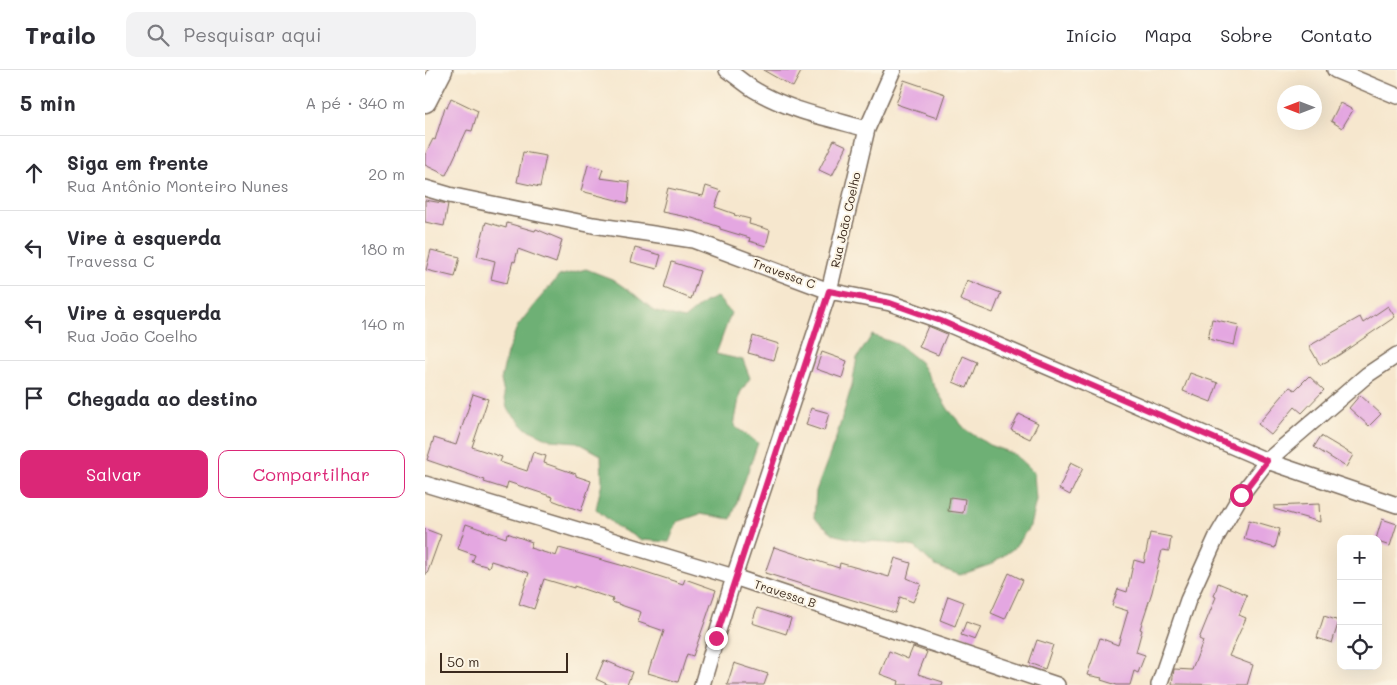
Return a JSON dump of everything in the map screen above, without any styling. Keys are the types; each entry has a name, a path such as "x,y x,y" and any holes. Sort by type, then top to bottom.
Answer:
{"street":[{"path":"425,101 441,70"},
{"path":"727,70 753,89 785,105 867,129"},
{"name":"Rua João Coelho","path":"702,685 735,577 829,291 867,129 893,70"},
{"path":"1335,70 1397,96"},
{"name":"Travessa C","path":"425,188 593,225 693,240 829,291 890,303 941,321 1267,461 1397,505"},
{"path":"1159,685 1188,600 1217,536 1241,495 1267,461 1367,376 1397,355"},
{"name":"Travessa B","path":"425,484 735,577 1057,685"}],"green space":[{"path":"586,269 612,279 656,312 684,319 705,302 717,297 731,313 716,354 743,360 750,378 740,393 734,426 758,443 731,519 700,514 677,522 669,542 642,540 617,527 596,509 602,482 601,455 577,442 551,440 525,428 507,408 501,380 507,353 517,327 559,276"},
{"path":"872,335 897,344 920,362 948,409 966,430 989,445 1014,454 1034,473 1036,500 1030,526 1014,548 992,564 960,575 935,566 915,547 888,542 862,541 835,535 814,518 816,491 836,438 852,385 857,358"}],"building":[{"path":"763,70 802,70 793,87"},
{"path":"904,80 945,94 937,118 896,104"},
{"path":"451,98 478,111 472,131 467,130 446,175 425,165 425,155 433,139 435,140 445,107 447,108"},
{"path":"1340,103 1353,110 1342,128 1331,121"},
{"path":"834,140 847,146 832,176 819,170"},
{"path":"523,152 546,156 540,187 517,182"},
{"path":"588,165 603,169 600,178 630,182 628,203 581,191"},
{"path":"706,186 721,191 715,207 750,219 749,224 770,230 766,246 749,241 750,238 720,229 720,227 692,218 662,212 668,188 703,196"},
{"path":"425,200 448,204 444,226 425,222"},
{"path":"486,222 506,228 507,223 535,231 536,229 562,240 556,263 518,249 507,283 491,279 495,261 477,256"},
{"path":"635,248 661,255 657,269 631,262"},
{"path":"431,250 460,257 455,277 426,270"},
{"path":"672,262 700,271 691,299 664,288"},
{"path":"967,280 1001,293 993,313 960,300"},
{"path":"1388,306 1395,317 1339,355 1320,365 1309,346 1360,317 1363,323"},
{"path":"1212,319 1239,325 1234,345 1208,339"},
{"path":"928,326 947,334 938,355 919,347"},
{"path":"753,336 779,344 774,360 748,353"},
{"path":"822,352 847,361 842,378 816,369"},
{"path":"963,356 977,362 967,388 953,382"},
{"path":"1190,373 1218,383 1211,402 1183,391"},
{"path":"1309,376 1324,390 1302,413 1295,407 1271,435 1258,424 1290,387 1295,390"},
{"path":"473,394 488,399 472,447 502,457 500,462 527,471 533,452 546,456 544,463 591,481 581,511 552,500 553,497 508,482 506,489 427,460 434,438 456,445"},
{"path":"1360,395 1381,414 1369,426 1349,408"},
{"path":"811,408 829,413 824,431 806,425"},
{"path":"1019,414 1038,423 1030,439 1011,430"},
{"path":"1321,436 1353,455 1346,467 1314,447"},
{"path":"1071,462 1083,468 1070,495 1059,489"},
{"path":"950,497 965,499 963,513 948,511"},
{"path":"1319,504 1320,522 1274,509 1274,506"},
{"path":"1382,519 1397,524 1390,546 1382,543 1382,535 1377,535"},
{"path":"1249,520 1280,529 1275,548 1244,539"},
{"path":"466,524 506,538 507,533 532,542 530,548 556,556 559,548 624,565 683,584 685,579 716,590 693,656 687,654 678,682 648,673 664,631 638,622 641,612 612,602 613,599 574,586 574,588 544,579 534,609 519,604 529,573 491,561 489,567 472,562 475,555 458,549"},
{"path":"425,529 441,535 427,574 425,574"},
{"path":"1150,533 1171,537 1169,551 1162,550 1152,592 1140,629 1142,630 1136,652 1145,655 1138,673 1134,671 1130,685 1117,685 1101,680 1102,678 1087,675 1100,638 1118,645 1128,611 1112,606 1118,589 1127,592 1134,560 1144,563"},
{"path":"774,547 839,568 840,563 889,577 895,558 911,563 907,578 921,584 913,602 900,597 895,613 765,573"},
{"path":"1009,573 1023,580 1005,619 991,613"},
{"path":"1218,583 1247,595 1239,615 1246,618 1229,656 1253,665 1247,685 1172,684 1174,669 1192,670 1203,641 1199,639 1216,597 1214,596"},
{"path":"948,596 964,602 955,626 940,620"},
{"path":"757,608 791,619 786,634 752,623"},
{"path":"1324,616 1337,620 1332,643 1317,638"},
{"path":"966,622 981,627 975,640 961,635"},
{"path":"1037,640 1053,645 1045,669 1029,663"},
{"path":"913,647 927,652 918,674 943,682 942,685 898,685 899,681 880,674 889,651 908,659"},
{"path":"604,660 632,672 627,685 609,685 596,679"},
{"path":"734,663 768,674 764,685 727,685"}],"route":[{"path":"716,638 829,291 890,303 941,321 1267,461 1241,495"}]}
